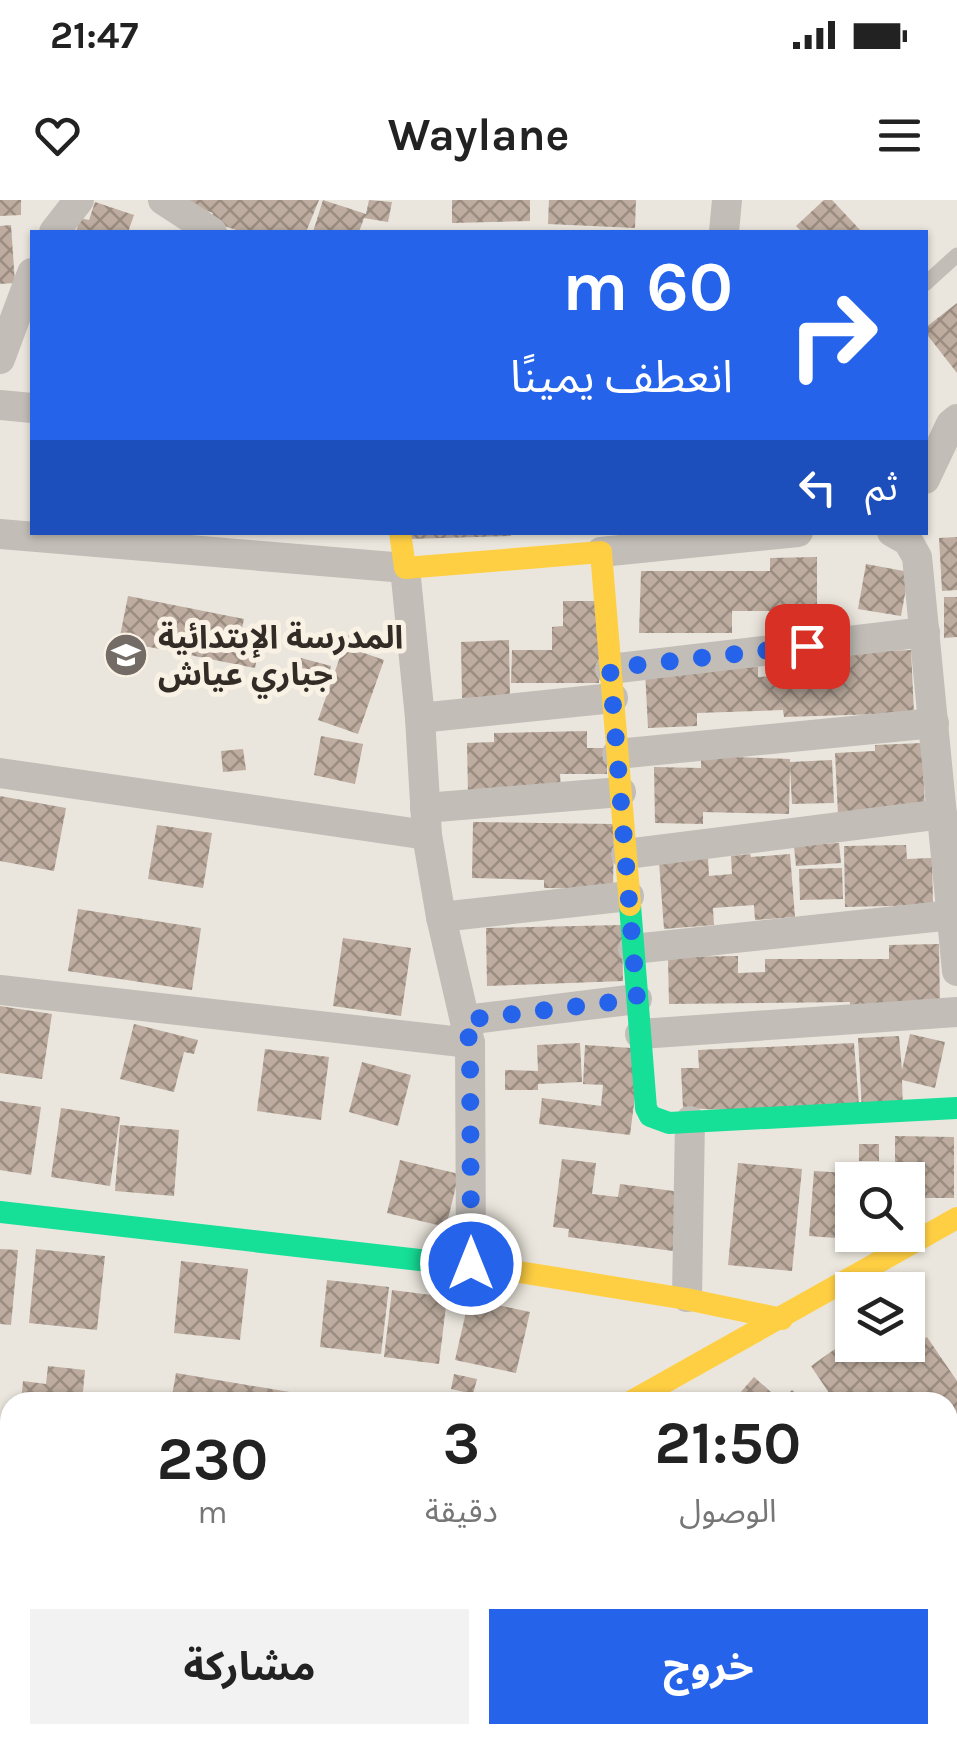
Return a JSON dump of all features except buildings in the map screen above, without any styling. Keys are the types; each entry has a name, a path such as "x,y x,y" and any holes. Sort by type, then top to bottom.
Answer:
{"street":[{"path":"56,230 79,200"},
{"path":"163,200 209,230"},
{"path":"724,230 727,200"},
{"path":"0,358 30,278"},
{"path":"0,405 30,408"},
{"path":"928,469 944,418"},
{"path":"0,534 177,541 405,568 768,535"},
{"path":"400,535 420,718 426,822 441,916 468,1032 471,1264"},
{"path":"898,535 908,541 917,557 934,723 947,763 942,814 957,971"},
{"path":"601,552 646,1108 650,1116 668,1123 957,1108"},
{"path":"420,718 925,632"},
{"path":"617,754 934,723"},
{"path":"0,772 426,822 620,792"},
{"path":"626,854 942,814"},
{"path":"441,916 629,896"},
{"path":"633,949 952,915"},
{"path":"0,990 468,1032 637,999"},
{"path":"640,1034 957,1012"},
{"path":"687,1297 690,1121"},
{"path":"0,1212 471,1264 687,1297 782,1319"},
{"path":"648,1392 957,1218"}],"lane":[{"path":"928,281 957,254"}],"traffic: fast":[{"path":"630,905 646,1108 650,1116 669,1123 957,1108"},
{"path":"0,1212 507,1270"}],"traffic: slow":[{"path":"400,535 405,568 601,552 630,905"},
{"path":"648,1392 957,1218"},
{"path":"507,1270 782,1319"}],"place":[{"name":"المدرسة الإبتدائية جباري عياش","path":"126,655"}],"route":[{"path":"471,1264 470,1044 465,1020 637,999 610,668 807,646"}]}
